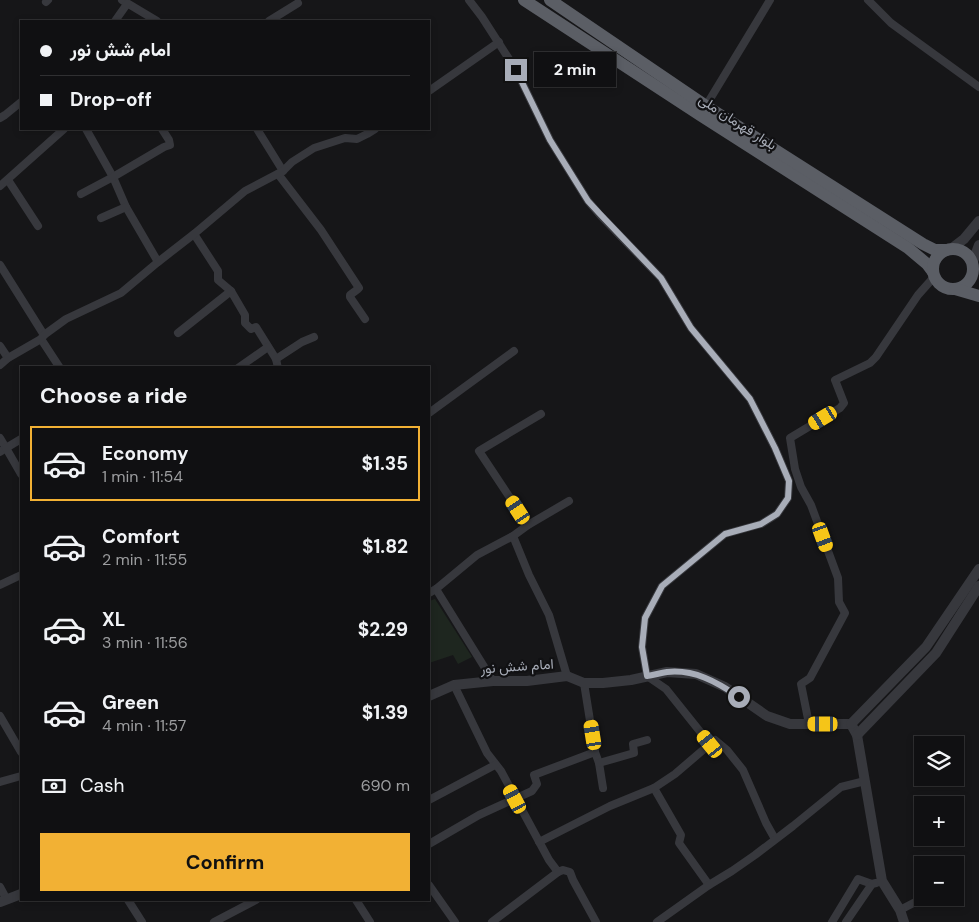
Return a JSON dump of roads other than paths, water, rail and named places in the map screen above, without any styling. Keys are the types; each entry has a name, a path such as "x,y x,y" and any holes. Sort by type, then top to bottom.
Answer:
{"highway":[{"name":"بلوار قهرمان ملی","path":"524,0 922,244 935,250 948,249"},
{"name":"بلوار قهرمان ملی","path":"552,1 703,111 908,248 927,264 934,275"},
{"path":"955,289 961,287 970,279 975,268 962,251 948,249 940,253 935,259 933,265 934,275 942,286 979,296"}],"street":[{"path":"469,0 516,70 550,140 588,201 661,278 691,328 750,399 775,448 789,481 788,498 777,514 761,524 725,534 662,586 645,618 642,647 647,676 666,689 710,744"},
{"path":"703,111 770,0"},
{"path":"868,0 891,23 979,87"},
{"path":"115,20 124,2 155,20"},
{"path":"271,20 298,3"},
{"path":"430,91 499,42"},
{"path":"0,118 20,103"},
{"path":"0,186 63,130"},
{"path":"87,130 113,177 126,207 158,262"},
{"path":"82,194 170,145 163,130"},
{"path":"258,130 281,172 358,288 350,297 365,319"},
{"path":"0,365 66,319 121,293 245,191 281,172 292,162 314,148 345,138 356,139 365,132"},
{"path":"8,180 38,226"},
{"path":"100,218 126,207"},
{"path":"948,249 964,239 979,221"},
{"path":"194,234 218,271 218,280 231,292 245,315 245,323 251,329 256,328 276,359 278,366"},
{"path":"975,268 979,245"},
{"path":"0,265 59,366"},
{"path":"775,448 840,408 844,403 835,380 870,363 876,357 918,294 934,275"},
{"path":"178,333 231,292"},
{"path":"276,359 302,342 314,337"},
{"path":"0,346 8,358"},
{"path":"241,366 268,347"},
{"path":"430,411 514,351"},
{"path":"528,525 479,451 541,414"},
{"path":"0,438 3,450 20,473"},
{"path":"790,438 795,469 801,487 811,505 838,578 840,602 845,613 810,678 801,684 809,724"},
{"path":"3,450 20,440"},
{"path":"493,681 432,591 477,555 569,501"},
{"path":"512,536 549,615 567,676"},
{"path":"904,922 900,910 877,883 865,780 857,735 851,724 926,647 979,569"},
{"path":"0,585 20,575"},
{"path":"857,735 936,653 979,586"},
{"name":"امام شش نور","path":"430,696 454,685 493,681 527,681 567,676 584,683 603,683 667,672 696,674 725,687 767,716 790,724 851,724"},
{"path":"584,683 595,752 604,788"},
{"path":"454,685 487,753 501,772 538,842 558,872"},
{"path":"0,716 20,750"},
{"path":"599,764 634,753 632,744 646,740"},
{"path":"538,842 610,806 654,788 675,774 715,740 727,750 743,770 766,824 775,839"},
{"path":"430,843 479,815 532,791 537,784 534,776 595,752"},
{"path":"430,799 495,765"},
{"path":"0,782 20,776"},
{"path":"657,922 732,871 841,787 865,780"},
{"path":"654,788 681,835 679,843 709,885"},
{"path":"492,922 563,870 570,872 596,922"},
{"path":"832,922 858,879 877,883"},
{"path":"846,922 877,883"},
{"path":"430,886 455,922"},
{"path":"0,887 3,901 20,894"},
{"path":"129,901 142,922"},
{"path":"214,922 254,901"},
{"path":"357,901 370,922"},
{"path":"900,910 914,903"}]}
